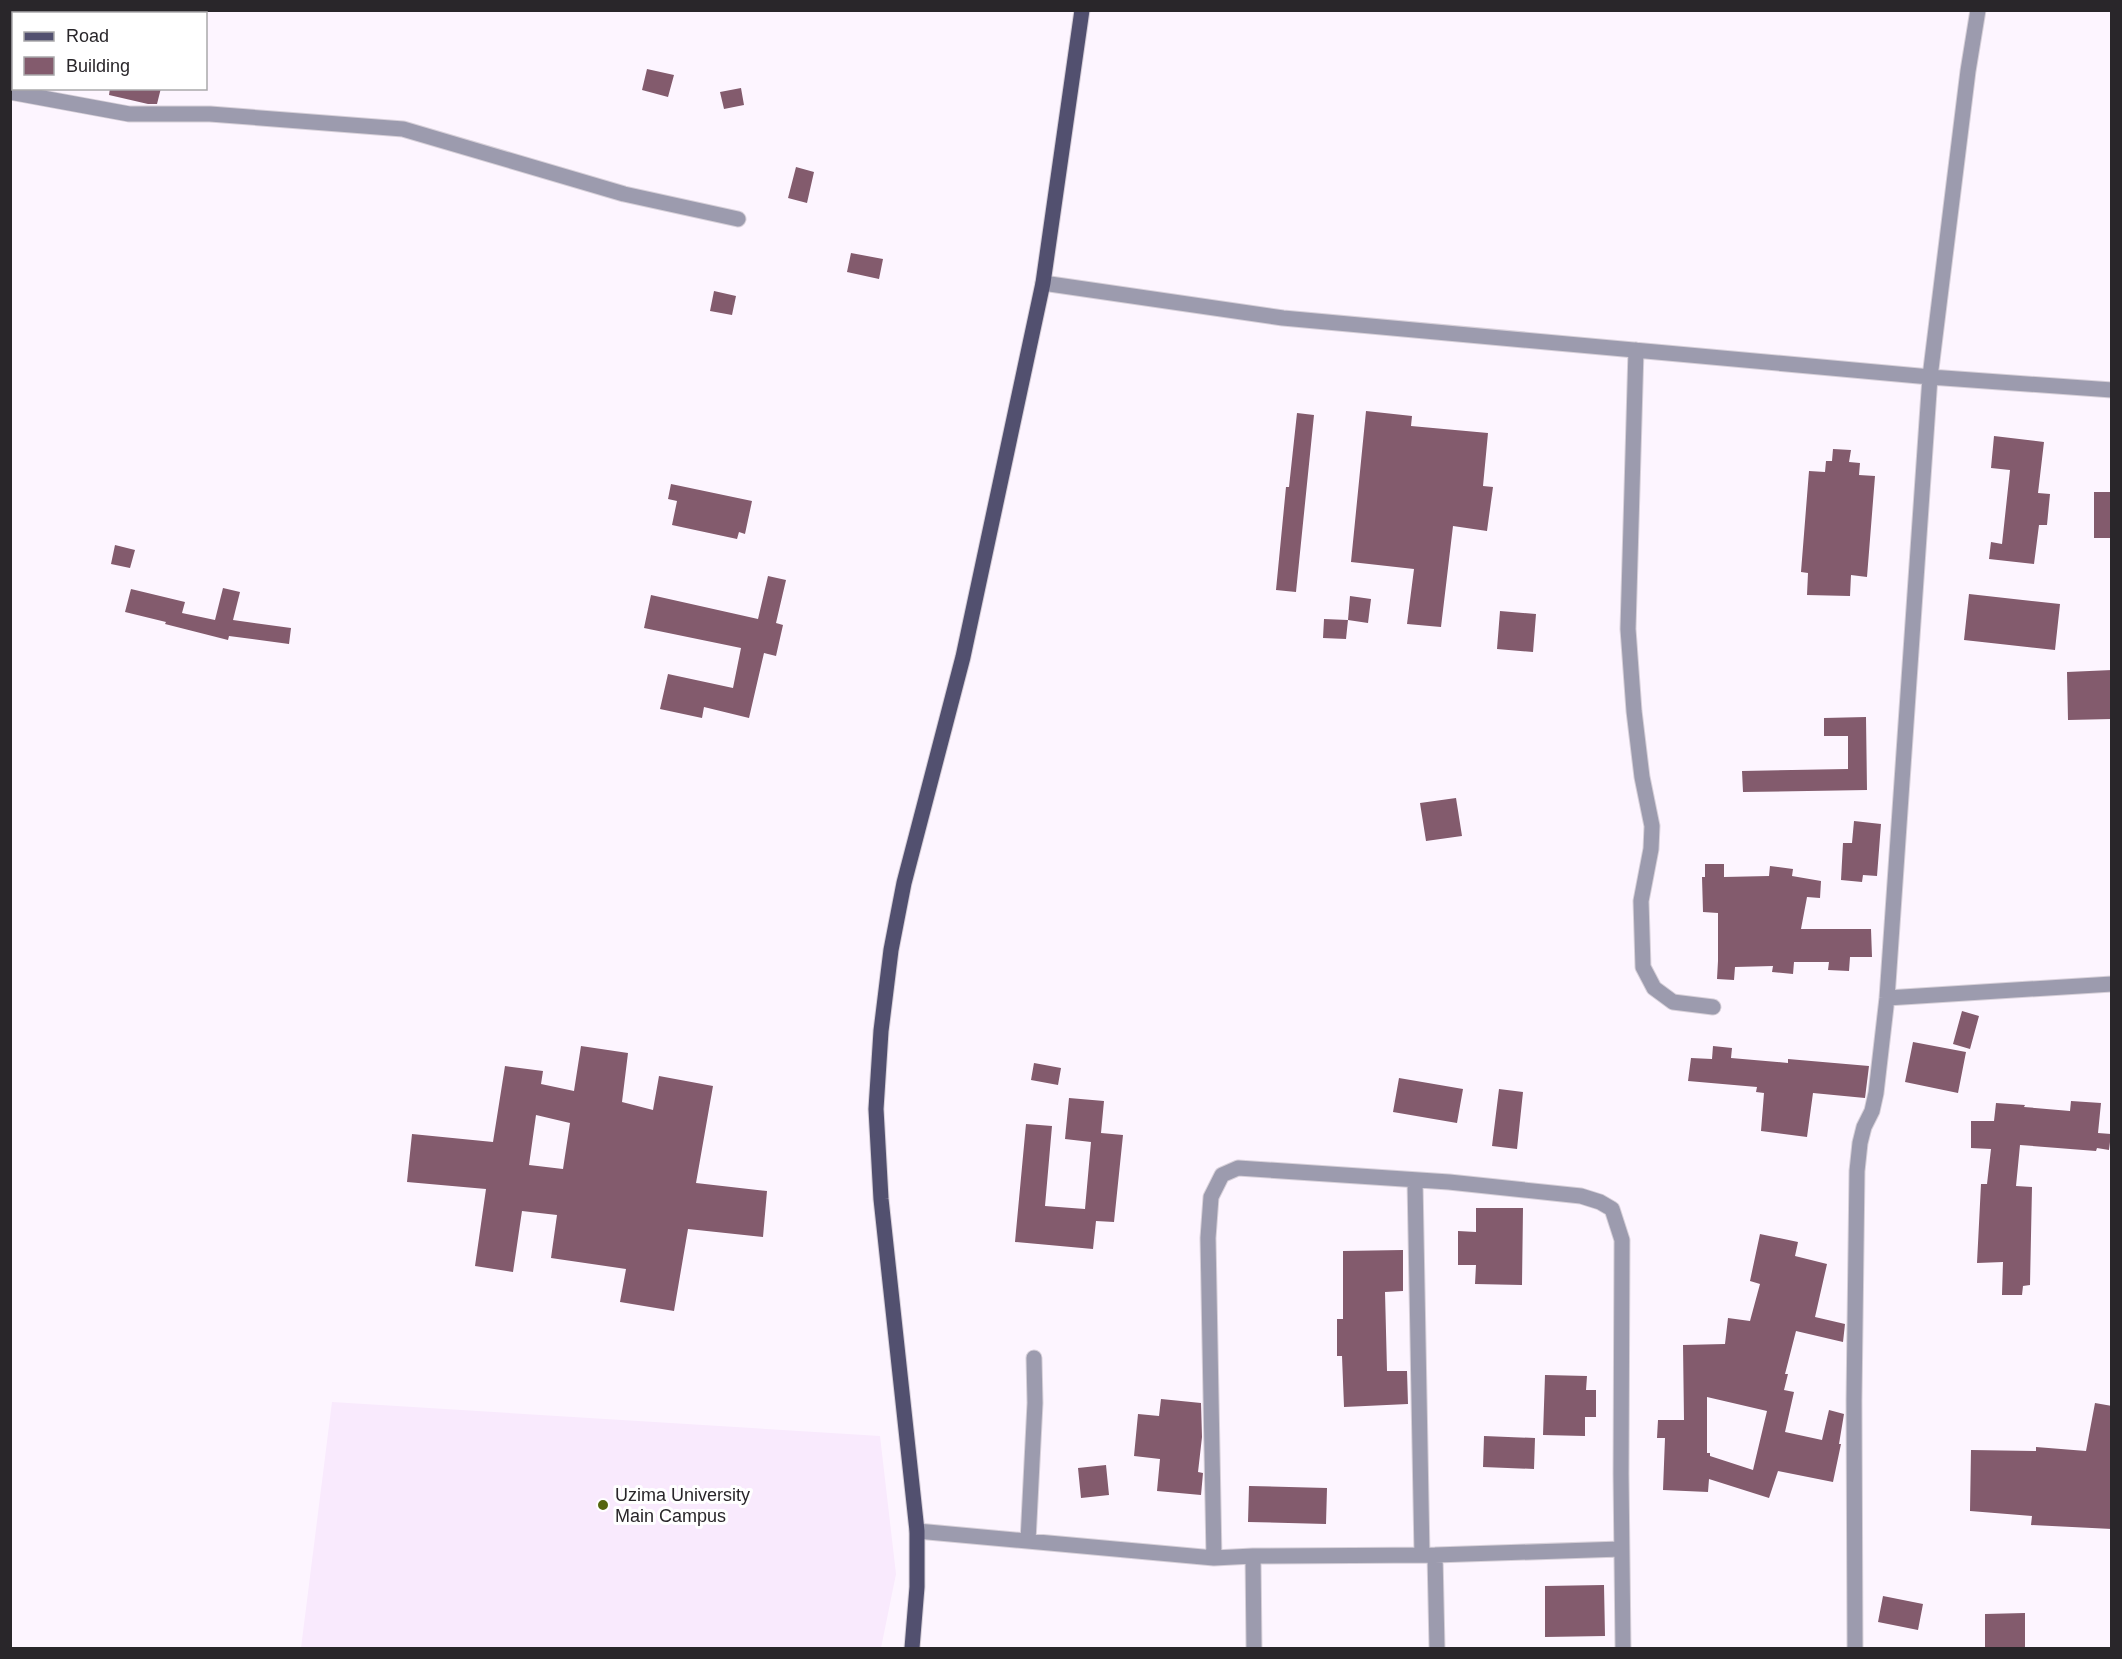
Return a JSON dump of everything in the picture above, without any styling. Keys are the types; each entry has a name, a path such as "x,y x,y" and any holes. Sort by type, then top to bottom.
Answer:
{"main road":[{"path":"912,1648 917,1587 916,1531 881,1199 876,1109 881,1031 891,950 904,883 963,657 1043,283 1082,10"}],"street":[{"path":"1854,1648 1857,1171 1860,1143 1876,1093 1887,998 1930,377 1966,83 1978,10"},
{"path":"10,92 129,114 210,114 403,129 624,194 738,219"},
{"path":"1043,283 1283,318 1930,377 2112,390"},
{"path":"1635,350 1628,629 1642,777 1652,826 1651,849 1641,901 1643,967 1654,988 1673,1002 1713,1007"},
{"path":"1887,998 2112,984"},
{"path":"1214,1558 1208,1239 1211,1197 1222,1175 1238,1168 1581,1196 1600,1202 1612,1209 1622,1240 1623,1648"},
{"path":"1415,1181 1429,1555 1437,1648"},
{"path":"1028,1541 1035,1403 1034,1358"},
{"path":"916,1531 1214,1558 1621,1549"},
{"path":"1253,1556 1254,1648"}],"shaded area":[{"name":"Uzima University Main Campus","path":"332,1402 880,1436 896,1574 881,1648 301,1648"}],"building":[{"path":"647,69 674,75 668,97 642,90"},
{"path":"741,88 744,105 724,109 720,92"},
{"path":"110,90 160,90 157,104 109,95"},
{"path":"796,167 814,172 807,203 788,198"},
{"path":"851,253 883,259 879,279 847,272"},
{"path":"714,291 736,296 732,315 710,311"},
{"path":"1366,411 1412,416 1411,426 1488,433 1483,486 1493,487 1487,531 1453,526 1441,627 1407,624 1414,569 1351,562"},
{"path":"1297,413 1314,415 1296,592 1276,590 1286,487 1289,487"},
{"path":"1994,436 2044,442 2038,493 2050,494 2047,525 2039,525 2034,564 1989,559 1991,542 2002,544 2010,470 1991,468"},
{"path":"1833,449 1851,450 1849,462 1860,463 1859,475 1875,476 1867,577 1851,575 1850,596 1807,595 1808,573 1801,572 1809,471 1825,472 1826,461 1832,461"},
{"path":"671,484 752,501 745,534 739,532 737,539 672,525 677,501 668,499"},
{"path":"2094,492 2112,492 2112,538 2094,538"},
{"path":"115,545 135,550 130,568 111,564"},
{"path":"768,576 786,580 776,623 783,625 776,656 764,653 749,718 704,707 702,718 660,709 668,674 733,688 741,648 644,628 651,595 758,619"},
{"path":"223,588 240,592 233,620 291,628 289,644 229,636 228,640 125,612 131,589 185,602 182,613 215,620"},
{"path":"1969,594 2060,604 2055,650 1964,640"},
{"path":"1350,596 1371,599 1368,623 1348,620"},
{"path":"1500,611 1536,614 1533,652 1497,649"},
{"path":"1324,619 1348,620 1346,639 1323,638"},
{"path":"2112,670 2112,719 2068,720 2067,672"},
{"path":"1866,717 1867,790 1743,792 1742,771 1848,769 1848,736 1824,736 1824,718"},
{"path":"1456,798 1462,836 1426,841 1420,803"},
{"path":"1854,821 1881,824 1877,876 1863,875 1862,882 1841,880 1843,843 1852,843"},
{"path":"1705,864 1724,864 1724,877 1769,876 1770,866 1793,869 1792,876 1821,881 1820,898 1807,897 1801,929 1871,929 1872,957 1850,957 1849,971 1828,970 1829,962 1794,962 1793,974 1772,972 1773,966 1735,967 1734,980 1717,979 1718,913 1703,912 1702,877 1705,877"},
{"path":"1962,1011 1979,1016 1970,1049 1953,1044"},
{"path":"1913,1042 1966,1052 1958,1093 1905,1082"},
{"path":"581,1046 628,1053 622,1102 653,1110 659,1076 713,1086 696,1183 767,1191 763,1237 688,1229 674,1311 620,1302 626,1269 551,1258 557,1215 522,1211 513,1272 475,1266 486,1189 407,1182 412,1134 493,1142 505,1066 543,1071 541,1084 574,1091","holes":["536,1115 570,1123 563,1169 529,1165"]},
{"path":"1713,1046 1732,1048 1731,1058 1788,1063 1788,1059 1869,1066 1865,1098 1813,1093 1807,1137 1761,1131 1764,1093 1756,1092 1757,1087 1688,1081 1691,1058 1712,1059"},
{"path":"1034,1063 1061,1068 1058,1085 1031,1080"},
{"path":"1399,1078 1463,1089 1457,1123 1393,1112"},
{"path":"1499,1089 1523,1092 1517,1149 1492,1146"},
{"path":"1069,1098 1104,1101 1101,1133 1123,1135 1114,1222 1096,1221 1093,1249 1015,1242 1026,1124 1052,1126 1045,1206 1085,1209 1091,1142 1065,1139"},
{"path":"2071,1101 2101,1103 2098,1133 2111,1134 2109,1150 2020,1145 2016,1186 2032,1187 2030,1285 2023,1286 2022,1295 2002,1295 2003,1262 1977,1263 1981,1184 1987,1184 1991,1149 1971,1148 1971,1121 1994,1121 1996,1103 2070,1111"},
{"path":"1476,1208 1523,1208 1522,1285 1475,1284 1476,1265 1458,1265 1458,1231 1476,1232"},
{"path":"1760,1234 1798,1242 1795,1256 1827,1264 1815,1317 1845,1324 1843,1342 1796,1331 1785,1374 1788,1374 1784,1390 1794,1392 1785,1432 1822,1440 1829,1410 1844,1414 1839,1444 1841,1444 1833,1482 1778,1471 1769,1498 1709,1479 1708,1492 1663,1490 1665,1438 1657,1438 1658,1420 1684,1420 1683,1345 1725,1344 1728,1318 1750,1321 1760,1284 1750,1281","holes":["1707,1397 1767,1411 1753,1470 1707,1453"]},
{"path":"1403,1250 1403,1291 1385,1292 1387,1371 1407,1371 1408,1404 1344,1407 1342,1356 1337,1356 1337,1319 1343,1319 1343,1251"},
{"path":"1545,1375 1587,1376 1586,1390 1596,1390 1596,1417 1585,1417 1585,1436 1543,1435"},
{"path":"1161,1399 1201,1403 1202,1437 1198,1472 1203,1473 1201,1495 1157,1491 1160,1459 1134,1456 1138,1414 1159,1416"},
{"path":"2095,1403 2112,1406 2112,1529 2031,1525 2032,1516 1970,1511 1971,1450 2036,1451 2036,1447 2086,1451"},
{"path":"1484,1436 1535,1438 1534,1469 1483,1467"},
{"path":"1106,1465 1109,1495 1081,1498 1078,1468"},
{"path":"1249,1486 1327,1488 1326,1524 1248,1522"},
{"path":"1604,1585 1605,1636 1545,1637 1545,1586"},
{"path":"1883,1596 1923,1604 1918,1630 1878,1622"},
{"path":"2025,1613 2025,1648 1985,1648 1985,1614"}],"place":[{"name":"Uzima University Main Campus","path":"603,1505"}]}
